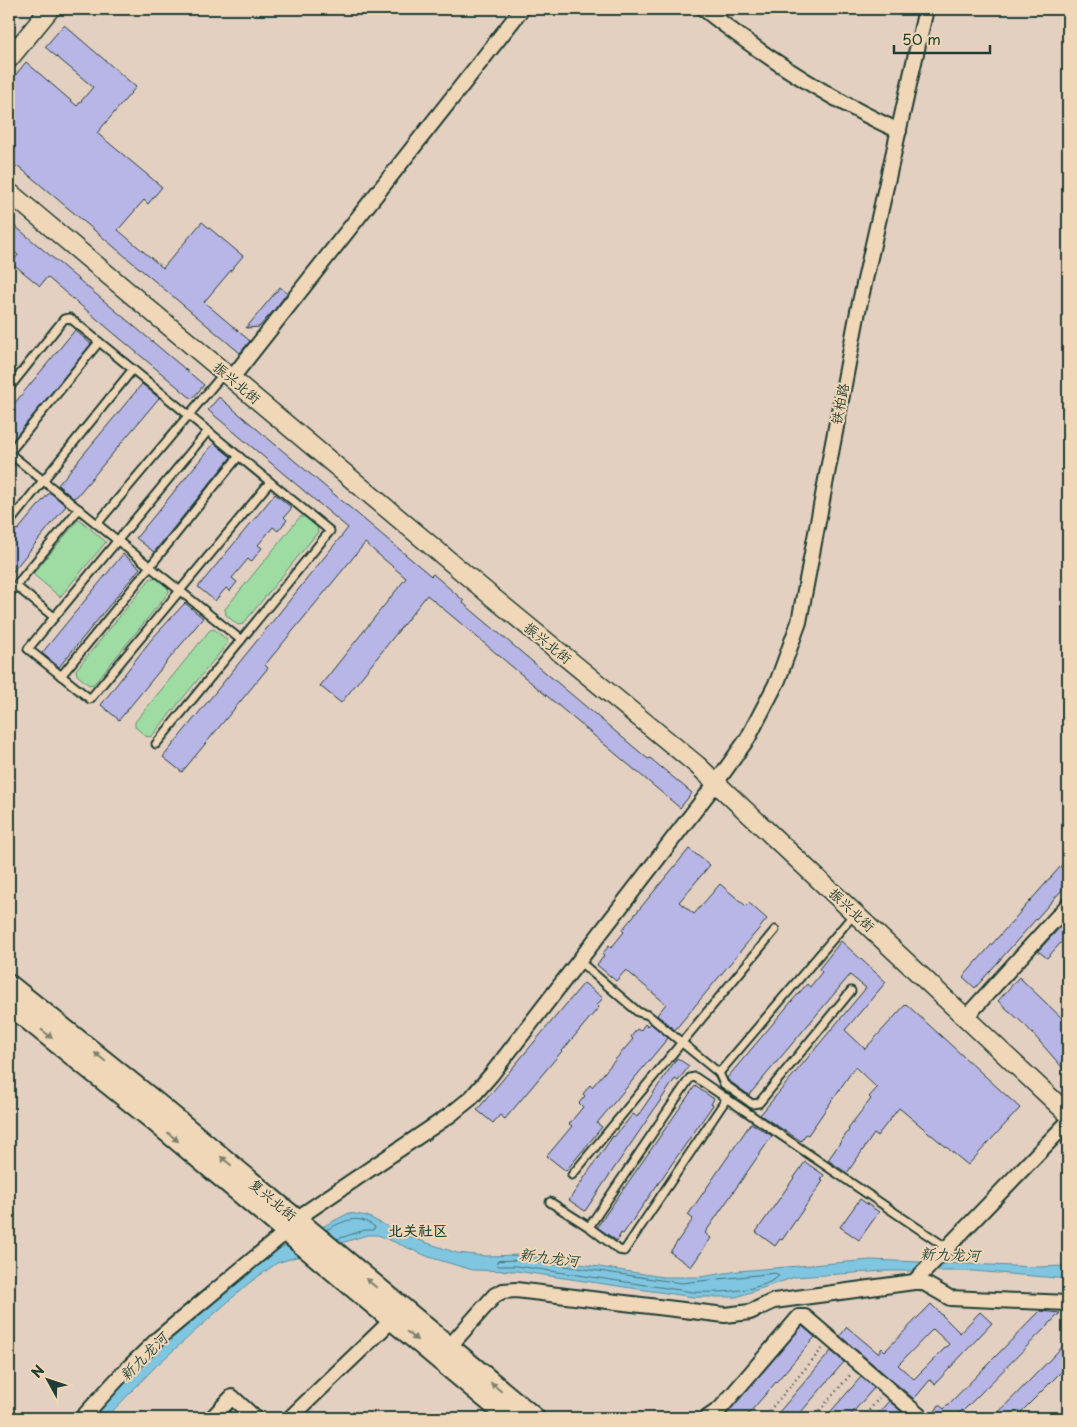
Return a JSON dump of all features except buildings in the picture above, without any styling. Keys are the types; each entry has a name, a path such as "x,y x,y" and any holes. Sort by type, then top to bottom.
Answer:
{"main road":[{"name":"复兴北街","path":"9,985 160,1106 326,1255 392,1320 510,1418"},
{"name":"复兴北街","path":"9,1004 151,1118 295,1228"},
{"name":"复兴北街","path":"326,1255 449,1347 534,1418"}],"street":[{"path":"9,59 50,9"},
{"path":"228,376 522,9"},
{"path":"704,9 751,45 844,102 898,131"},
{"name":"铁柏路","path":"82,1418 124,1372 160,1337 295,1228 471,1098 491,1076 579,962 716,783 748,738 778,680 799,622 858,312 926,9"},
{"name":"振兴北街","path":"9,192 716,783 1068,1114"},
{"path":"966,1017 1068,905"},
{"path":"449,1347 494,1295 503,1290 738,1315 750,1312 774,1301 917,1279 1068,1122"},
{"path":"917,1279 950,1298 1068,1303"},
{"path":"707,1418 720,1409 799,1317 805,1317 922,1418"},
{"path":"290,1418 392,1320"},
{"path":"212,1418 232,1397 255,1418"}],"lane":[{"path":"9,388 64,319 70,318 330,531 156,744"},
{"path":"99,342 9,453 241,640"},
{"path":"9,523 133,369"},
{"path":"97,524 189,415 228,376"},
{"path":"208,431 28,649 90,699 270,482"},
{"path":"62,676 239,456"},
{"path":"9,594 79,509"},
{"path":"16,586 54,617"},
{"path":"719,1073 855,914"},
{"path":"572,1176 775,930"},
{"path":"579,962 638,1012 648,1015 719,1073 724,1084 752,1104 759,1103 851,991"},
{"path":"589,1227 690,1078 695,1077 944,1252"},
{"path":"550,1202 589,1227 619,1250 624,1251 727,1098"}],"path":[{"path":"763,1418 831,1339"},
{"path":"812,1418 859,1364"},
{"path":"862,1418 888,1389"}],"green space":[{"path":"300,517 305,517 317,527 318,532 243,624 238,625 226,615 225,609"},
{"path":"79,519 106,542 60,597 33,574"},
{"path":"151,578 156,578 168,588 169,592 94,684 89,685 77,675 76,670"},
{"path":"214,629 227,640 227,644 152,736 147,737 135,727 135,722 210,630"}],"water":[{"path":"349,1213 367,1216 404,1235 457,1253 485,1256 523,1255 663,1277 700,1277 738,1271 871,1260 1037,1267 1068,1266 1068,1279 974,1271 884,1271 795,1277 736,1297 693,1297 516,1271 472,1270 429,1257 378,1235 367,1235 277,1263 249,1283 156,1366 106,1418 88,1418 139,1366 260,1259"}],"district":[{"name":"北关社区","path":"418,1231"}],"water label":[{"name":"新九龙河","path":"950,1255"},
{"name":"新九龙河","path":"549,1258"},
{"name":"新九龙河","path":"144,1357"}]}
